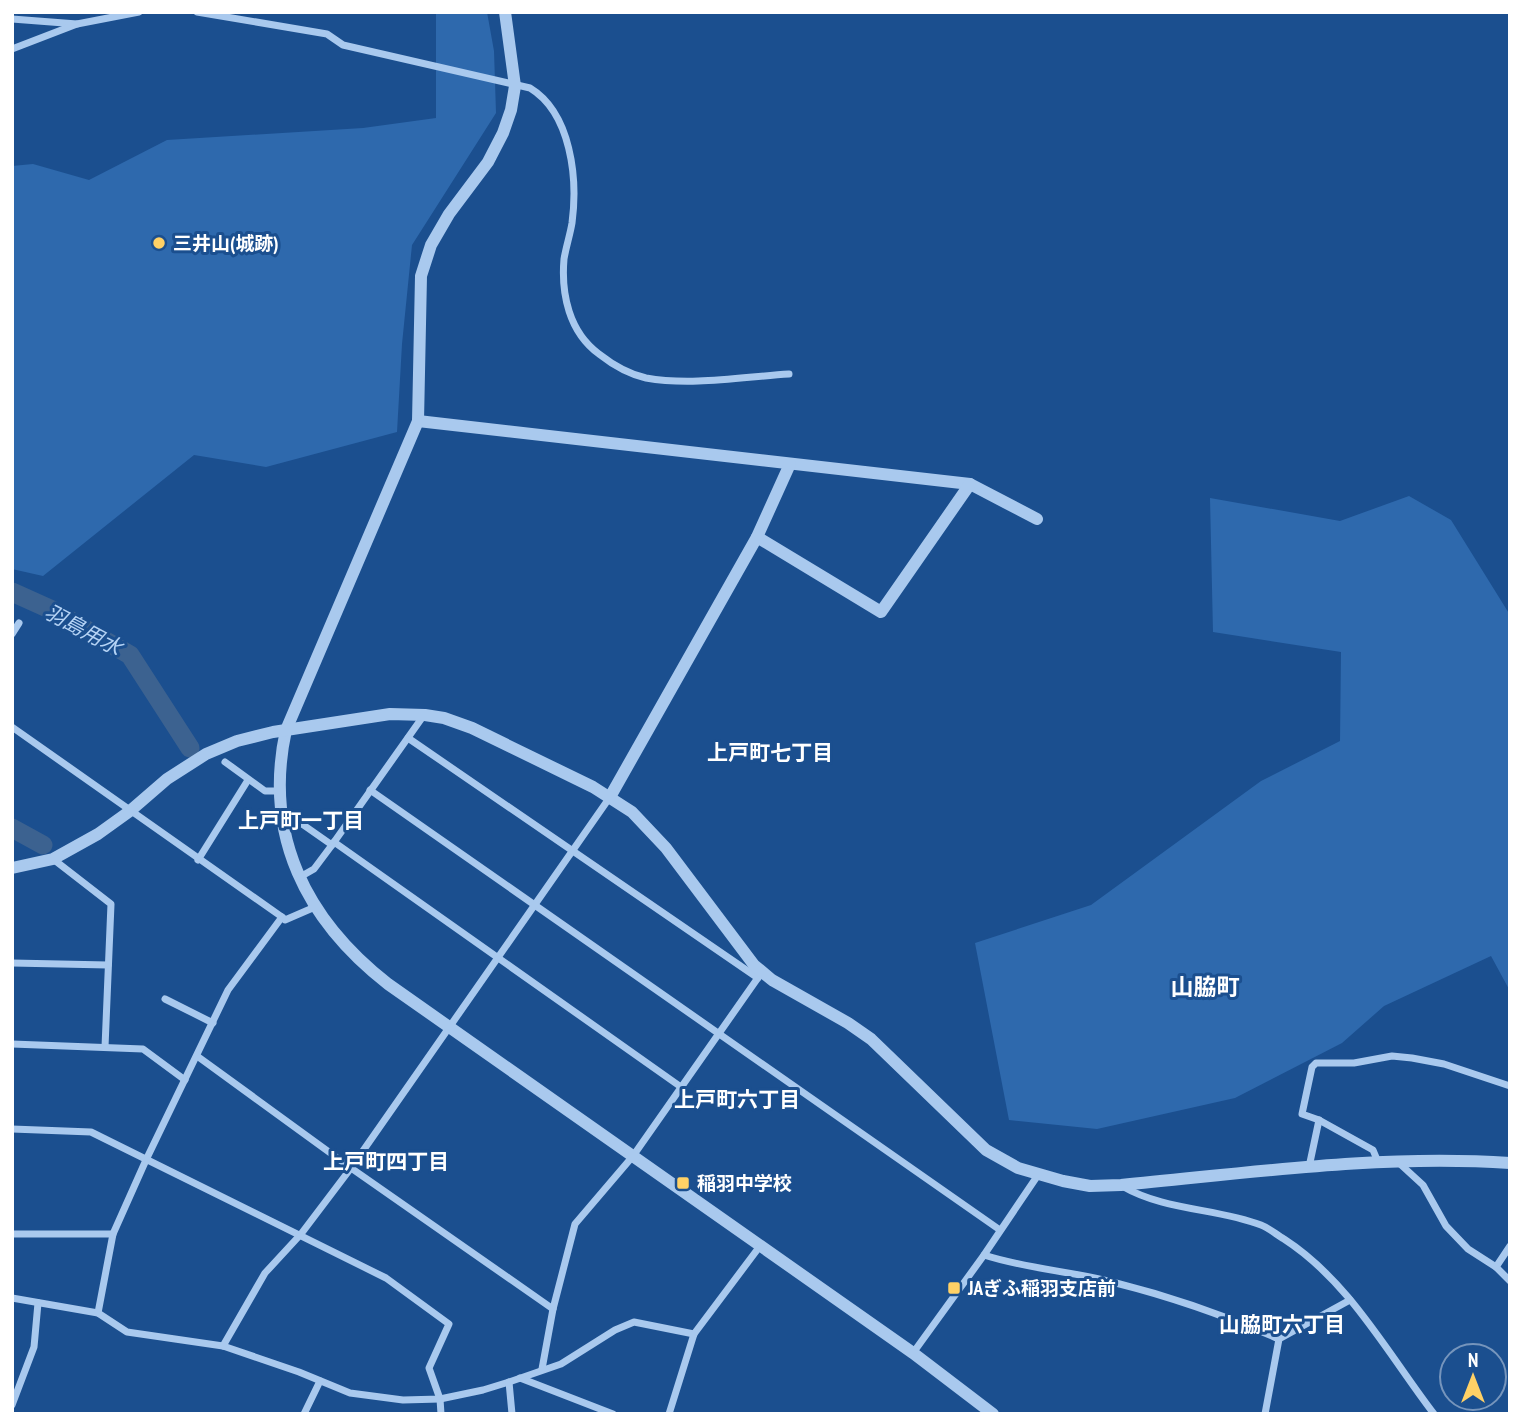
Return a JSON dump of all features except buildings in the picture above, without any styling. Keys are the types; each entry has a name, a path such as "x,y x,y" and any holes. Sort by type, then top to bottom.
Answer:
{"street":[{"path":"12,49 77,24 139,12"},
{"path":"197,12 327,34 343,45 530,88 542,95 556,113 567,143 573,195 572,221 564,259 564,296 568,312 578,331 592,349 612,364 647,378 687,380 789,374"},
{"path":"505,12 515,86 511,110 503,134 488,162 449,214 431,245 421,276 418,421 286,730 281,762 284,827 300,877 330,929 356,958 388,984 914,1353 993,1414"},
{"path":"12,19 77,24"},
{"path":"418,421 970,484 1037,519"},
{"path":"223,1346 265,1273 301,1234 351,1168 610,797 757,537 790,464"},
{"path":"757,537 881,612 970,484"},
{"path":"12,634 19,623"},
{"path":"12,868 53,859 98,834 167,779 206,754 237,741 286,730 390,715 425,715 444,718 472,728 610,797 632,812 650,830 760,975"},
{"path":"300,877 314,869 425,715"},
{"path":"12,727 285,919 315,906"},
{"path":"408,738 760,975 871,1039 986,1150 1038,1175 1090,1186 1378,1162 1473,1160 1510,1163"},
{"path":"225,762 265,791 281,791"},
{"path":"198,860 248,780"},
{"path":"370,790 1000,1230"},
{"path":"284,827 302,824 333,844 681,1087"},
{"path":"53,859 111,904 105,1047"},
{"path":"98,1313 113,1234 146,1160 228,990 282,917"},
{"path":"12,962 108,965"},
{"path":"542,1369 575,1224 633,1156 760,975"},
{"path":"165,999 213,1023"},
{"path":"12,1044 143,1049 185,1080"},
{"path":"197,1056 554,1310"},
{"path":"1378,1162 1373,1150 1319,1120 1302,1114 1312,1067 1323,1062 1354,1063 1392,1056 1444,1064 1510,1086"},
{"path":"1309,1167 1319,1120"},
{"path":"12,1129 91,1132 386,1278 449,1324 429,1368 440,1398 441,1414"},
{"path":"1397,1161 1423,1185 1446,1226 1468,1249 1496,1267 1510,1281"},
{"path":"914,1353 1038,1175"},
{"path":"1121,1185 1141,1197 1262,1226 1294,1246 1317,1265 1350,1300 1434,1414"},
{"path":"12,1234 113,1234"},
{"path":"669,1414 694,1334 760,1246"},
{"path":"1496,1267 1510,1246"},
{"path":"984,1255 1013,1265 1115,1282 1200,1308 1279,1339"},
{"path":"12,1297 98,1313 127,1332 223,1346 350,1393 403,1399 440,1398 509,1382 561,1364 634,1322 694,1334"},
{"path":"1279,1339 1350,1300"},
{"path":"12,1405 34,1347 38,1303"},
{"path":"1265,1414 1279,1339"},
{"path":"520,1378 613,1414"},
{"path":"304,1414 320,1381"},
{"path":"509,1382 512,1414"}],"shaded area":[{"path":"436,12 487,12 494,51 496,113 412,245 397,432 266,467 194,455 43,576 12,569 12,166 33,164 89,180 167,140 363,128 436,118"},
{"path":"1409,496 1451,520 1510,615 1510,991 1491,956 1384,1006 1342,1043 1235,1098 1097,1129 1009,1120 975,943 1091,905 1261,781 1340,741 1341,652 1213,632 1210,498 1340,521"}],"waterway":[{"name":"羽島用水","path":"12,592 52,610 130,655 190,748"},
{"path":"12,828 43,845"}],"place":[{"name":"三井山(城跡)","path":"159,243"},
{"name":"稲羽中学校","path":"683,1183"},
{"name":"JAぎふ稲羽支店前","path":"954,1288"}],"district":[{"name":"上戸町七丁目","path":"770,753"},
{"name":"上戸町一丁目","path":"301,821"},
{"name":"山脇町","path":"1205,987"},
{"name":"上戸町六丁目","path":"737,1100"},
{"name":"上戸町四丁目","path":"386,1162"},
{"name":"山脇町六丁目","path":"1282,1325"}]}
